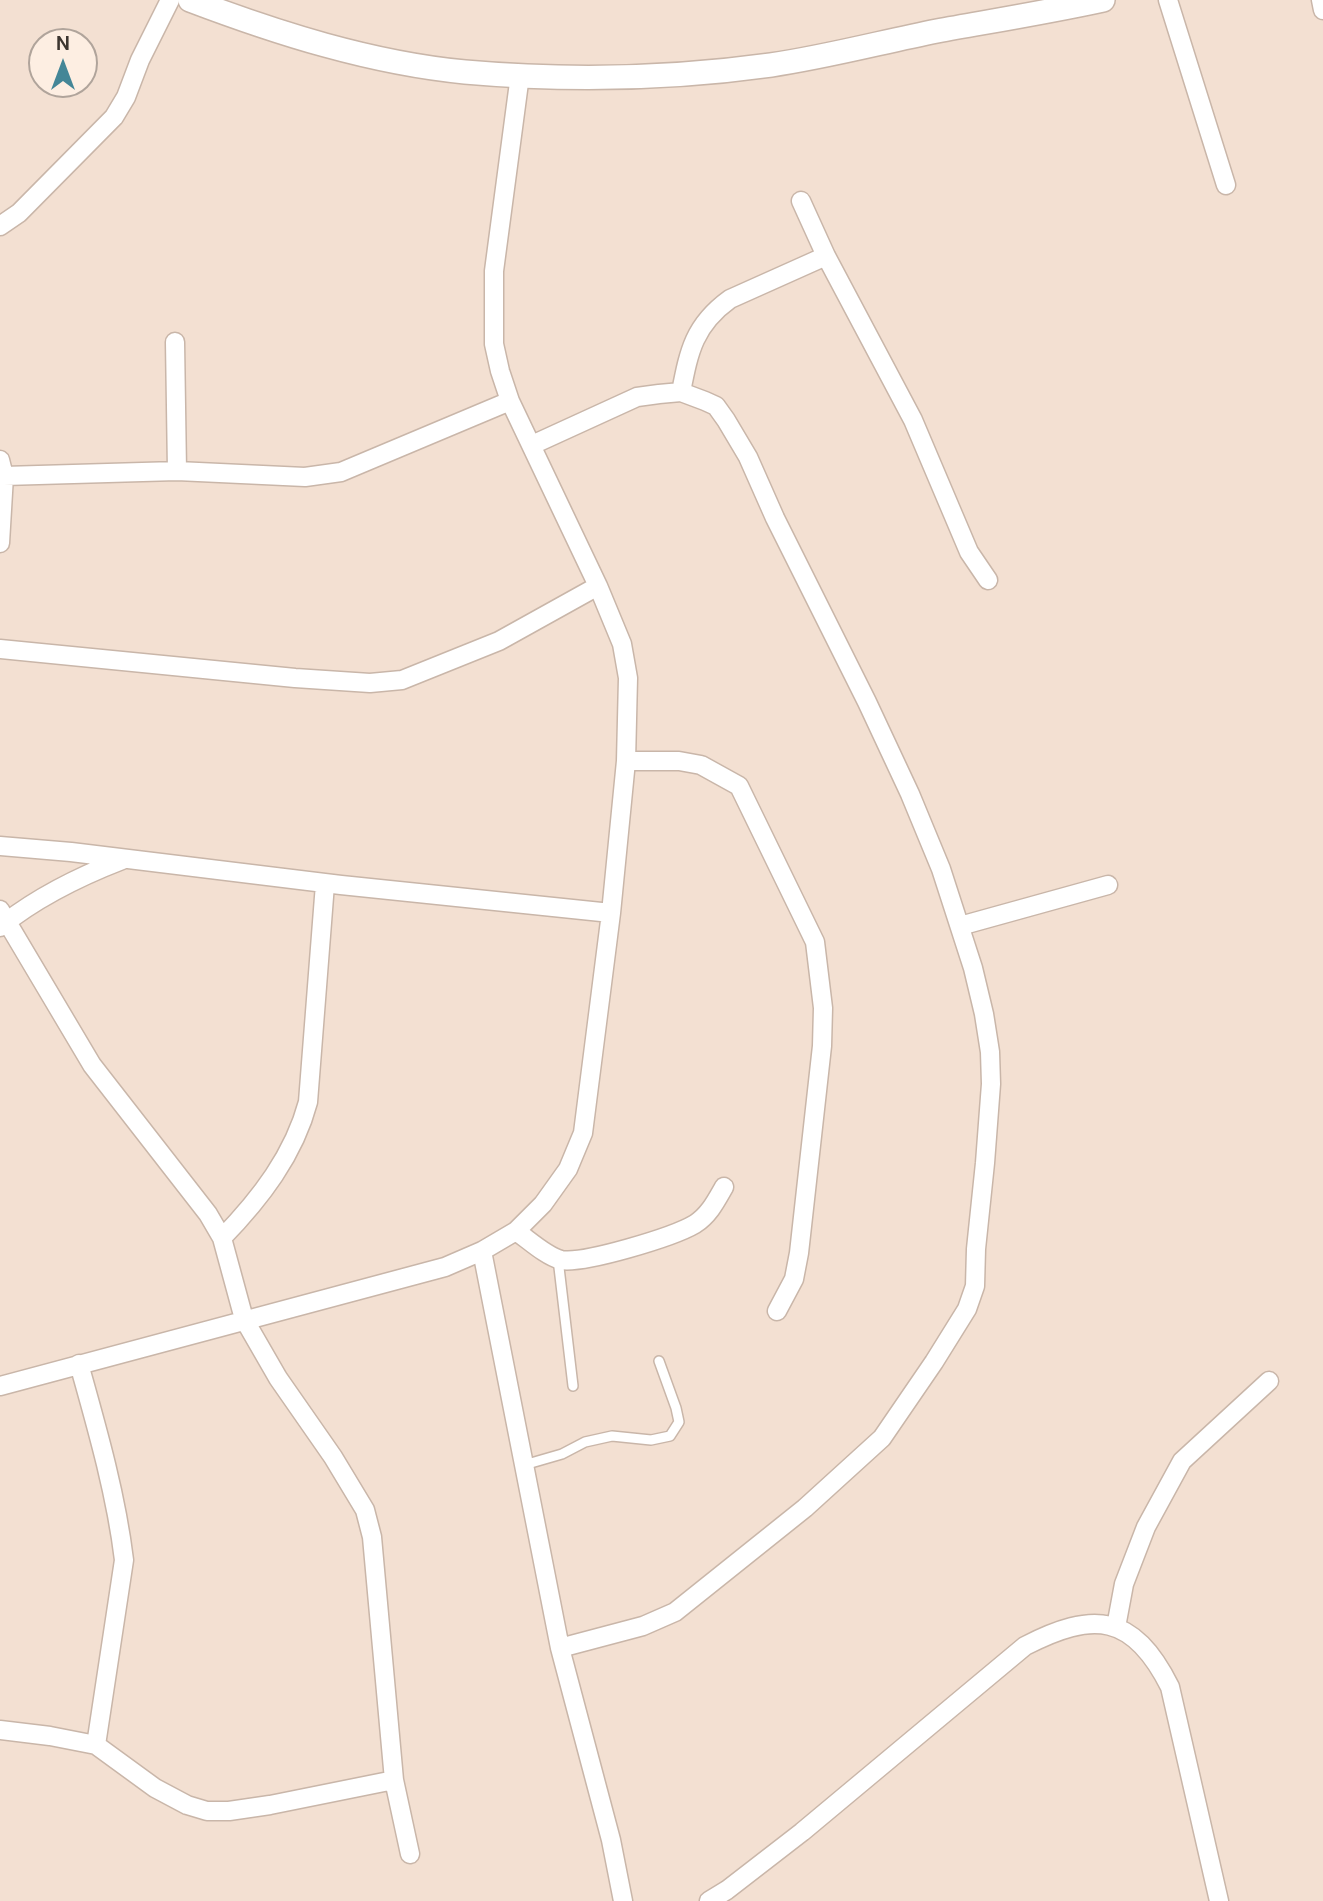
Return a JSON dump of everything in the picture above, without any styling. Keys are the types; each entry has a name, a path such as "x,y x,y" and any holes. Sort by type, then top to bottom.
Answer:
{"street":[{"path":"0,226 19,213 114,117 126,97 140,60 170,0"},
{"path":"190,0 294,36 387,59 463,72 643,77 707,73 774,64 1103,0"},
{"path":"1168,0 1226,185"},
{"path":"1321,0 1323,10"},
{"path":"0,1386 445,1266 482,1251 516,1231 543,1204 568,1169 583,1133 611,913 626,761 628,678 622,644 598,586 510,401 494,344 494,271 520,75"},
{"path":"801,201 826,256 913,420 957,528 980,571 988,580"},
{"path":"681,392 688,359 699,329 717,308 730,299 826,256"},
{"path":"175,342 177,471"},
{"path":"532,445 638,397 681,392 716,407 726,420 748,457 910,794 941,869 973,968 984,1014 990,1052 991,1084 975,1286 967,1310 882,1438 805,1508 675,1612 643,1626 560,1648"},
{"path":"0,543 2,468 177,471 305,477 341,472 510,401"},
{"path":"0,649 295,678 370,683 402,680 499,641 598,586"},
{"path":"626,761 679,761 701,765 739,786 815,942 824,1008 819,1081 799,1253 794,1279 777,1311"},
{"path":"0,846 71,852 326,884 611,913"},
{"path":"122,859 54,890 2,920 92,1065 208,1214 222,1238 244,1320 278,1378 365,1510 372,1537 394,1780 410,1854"},
{"path":"222,1238 244,1215 273,1177 302,1125 308,1102 326,884"},
{"path":"960,926 1108,885"},
{"path":"516,1231 558,1259 570,1261 654,1242 695,1224 709,1212 724,1187"},
{"path":"482,1251 560,1648 611,1840 623,1901"},
{"path":"79,1364 104,1457 124,1560 96,1745"},
{"path":"1116,1627 1124,1584 1146,1527 1182,1461 1269,1381"},
{"path":"709,1901 802,1832 1025,1646 1053,1632 1083,1623 1116,1627 1144,1644 1170,1687 1219,1901"},
{"path":"0,1730 96,1745 155,1788 187,1805 206,1811 229,1811 270,1805 394,1780"}],"lane":[{"path":"558,1259 573,1386"},
{"path":"524,1465 562,1454 585,1442 612,1436 650,1440 670,1436 679,1422 659,1361"}]}
